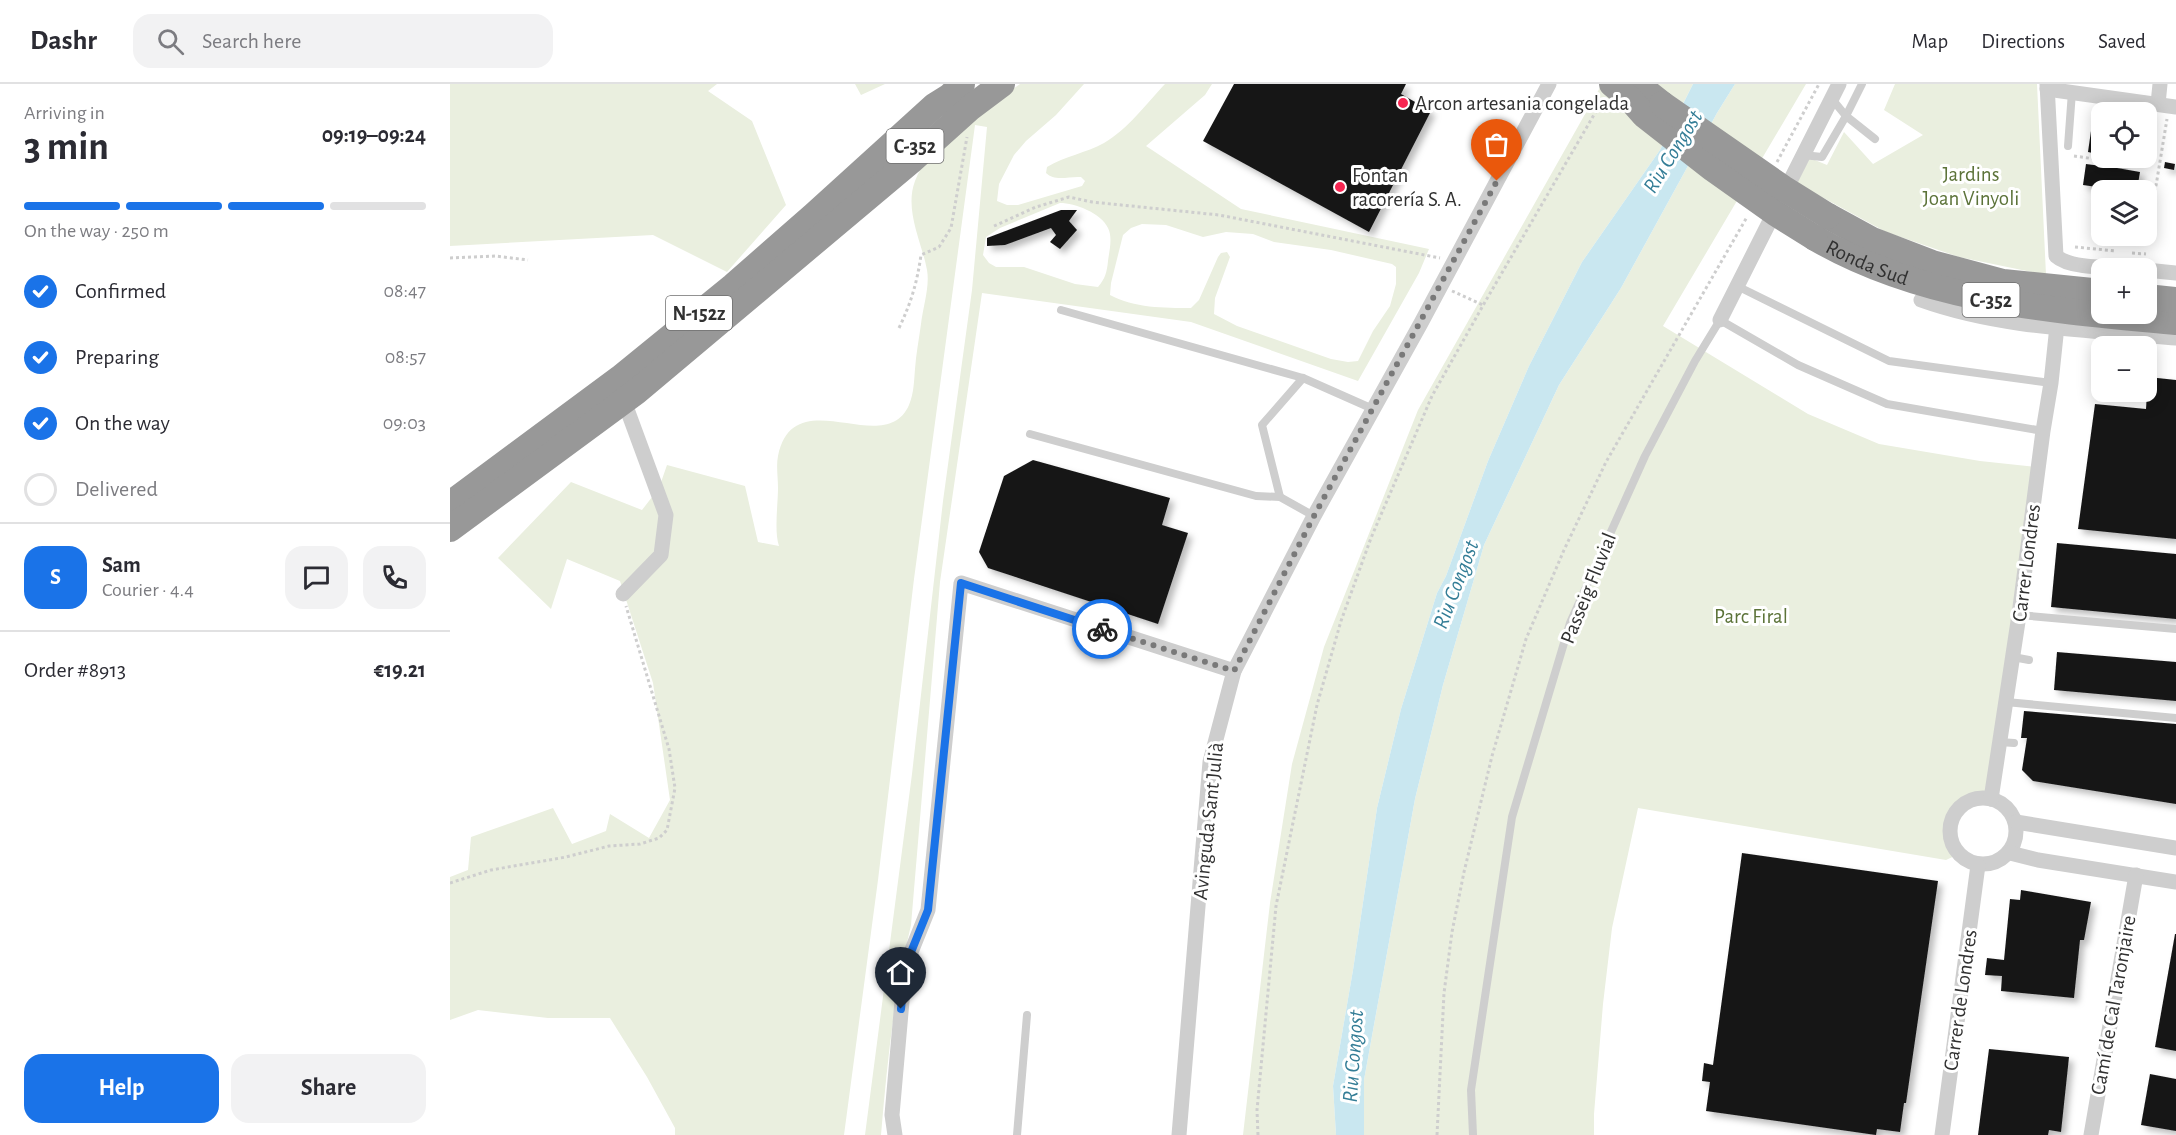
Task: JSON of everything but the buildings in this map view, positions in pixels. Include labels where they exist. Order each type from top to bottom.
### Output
[{"type":"highway","name":"N-152z","points":[[450,504],[646,357],[814,215],[934,106],[948,84]]},
{"type":"highway","name":"C-352","points":[[934,106],[950,96],[962,84]]},
{"type":"highway","name":"C-352","points":[[850,211],[903,157],[982,84]]},
{"type":"highway","name":"N-152z","points":[[450,530],[624,401],[911,161],[970,108],[1002,84]]},
{"type":"highway","points":[[1639,84],[1653,110]]},
{"type":"highway","points":[[1603,89],[1623,105],[1653,110]]},
{"type":"highway","name":"Ronda Sud","points":[[1653,110],[1828,216],[1872,240],[1942,266],[2003,282],[2091,291]]},
{"type":"highway","name":"Ronda Sud","points":[[1653,110],[1740,188],[1840,253],[1917,283],[1962,294],[2020,305],[2176,322]]},
{"type":"highway","points":[[1840,253],[1870,277],[1921,300]]},
{"type":"highway","points":[[2157,298],[2176,300]]},
{"type":"street","name":"Avinguda Sant Julià","points":[[1179,1135],[1210,762],[1234,671],[1314,516],[1549,84]]},
{"type":"street","name":"Passeig Fluvial","points":[[1719,320],[1839,84]]},
{"type":"street","points":[[2158,104],[2160,84]]},
{"type":"street","points":[[2091,265],[2072,264],[2056,256],[2047,86],[2072,92],[2176,107]]},
{"type":"street","points":[[2157,271],[2176,273]]},
{"type":"street","points":[[1921,300],[1994,320],[2176,338]]},
{"type":"street","name":"Carrer Londres","points":[[1991,799],[2007,742],[2006,702],[2057,327]]},
{"type":"street","points":[[623,594],[661,555],[666,515],[624,401]]},
{"type":"street","points":[[895,1135],[892,1115],[905,967],[928,910],[961,583],[1234,671]]},
{"type":"street","points":[[1978,799],[1991,799],[2002,803],[2016,822],[2017,833],[2010,853],[1990,864],[1978,865],[1968,861],[1959,854],[1950,833],[1958,810],[1978,799]]},
{"type":"street","points":[[2016,822],[2176,848]]},
{"type":"street","points":[[2010,853],[2038,860],[2176,882]]},
{"type":"street","name":"Carrer de Londres","points":[[1941,1135],[1978,865]]},
{"type":"street","name":"Camí de Cal Taronjaire","points":[[2091,1135],[2136,875]]},
{"type":"lane","points":[[1803,155],[1822,157],[1862,84]]},
{"type":"lane","points":[[2068,146],[2072,92]]},
{"type":"lane","points":[[1832,99],[1846,116],[1875,139]]},
{"type":"lane","points":[[1737,286],[1889,361],[2051,383]]},
{"type":"lane","points":[[1061,310],[1303,378],[1373,409]]},
{"type":"lane","points":[[1719,320],[1798,365],[1887,404],[2043,432]]},
{"type":"lane","name":"Passeig Fluvial","points":[[1473,1135],[1471,1090],[1512,817],[1567,634],[1645,456],[1719,320]]},
{"type":"lane","points":[[1280,497],[1262,425],[1303,378]]},
{"type":"lane","points":[[1030,434],[1256,496],[1280,497],[1314,516]]},
{"type":"lane","points":[[2019,615],[2176,629]]},
{"type":"lane","points":[[2013,657],[2029,660]]},
{"type":"lane","points":[[2006,702],[2176,717]]},
{"type":"lane","points":[[1017,1135],[1027,1015]]},
{"type":"path","points":[[1776,163],[1819,84]]},
{"type":"path","points":[[1258,1135],[1257,1110],[1276,906],[1317,705],[1341,621],[1371,538],[1432,396],[1603,89]]},
{"type":"path","points":[[2157,180],[2165,130]]},
{"type":"path","points":[[899,328],[911,303],[921,255],[939,247],[951,228],[969,131]]},
{"type":"path","points":[[2065,154],[2091,158]]},
{"type":"path","points":[[994,226],[1036,207],[1069,197],[1092,202],[1219,215],[1454,261]]},
{"type":"path","points":[[450,258],[495,256],[528,260]]},
{"type":"path","points":[[1440,286],[1483,305]]},
{"type":"path","points":[[450,883],[491,870],[566,857],[609,846],[640,844],[659,838],[666,830],[675,788],[669,749],[623,594]]},
{"type":"green space","points":[[450,84],[717,84],[708,91],[752,121],[786,205],[727,272],[653,235],[450,246]]},
{"type":"green space","points":[[855,84],[885,84],[861,95]]},
{"type":"green space","points":[[1020,84],[1084,84],[1056,115],[1026,141],[1014,155],[999,184],[997,201],[1007,205],[1018,205],[1082,186],[1085,181],[1081,177],[1050,176],[1046,173],[1047,167],[1113,137],[1165,84],[1212,84],[1205,95],[1146,146],[1241,209],[1429,249],[1419,273],[1358,381],[1191,322],[982,293],[940,582],[911,925],[892,1029],[881,1135],[865,1135],[912,774],[943,501],[972,290],[987,127],[975,125],[914,579],[878,880],[844,1135],[675,1135],[675,1128],[647,1077],[610,1018],[548,1018],[478,1010],[450,1020],[450,877],[468,870],[471,837],[553,808],[572,844],[606,831],[610,814],[649,838],[670,800],[653,683],[620,581],[567,559],[551,609],[498,558],[571,482],[642,510],[659,488],[667,465],[745,486],[758,542],[779,546],[776,526],[777,460],[787,434],[802,423],[820,421],[881,425],[897,420],[909,405],[913,392],[928,283],[925,259],[913,215],[912,192],[915,181],[922,166],[933,152],[960,126]],"holes":[[[1060,203],[1094,213],[1108,228],[1110,240],[1107,269],[1098,287],[1075,284],[1024,267],[996,267],[989,263],[983,255],[986,237],[1000,228]],[[1142,224],[1166,225],[1203,237],[1226,232],[1253,234],[1274,242],[1331,250],[1392,264],[1396,267],[1396,284],[1390,306],[1373,331],[1358,361],[1348,362],[1331,359],[1237,326],[1214,314],[1215,298],[1230,257],[1227,252],[1221,253],[1218,257],[1199,300],[1191,308],[1129,303],[1110,295],[1111,283],[1123,235],[1131,228]]]},
{"type":"green space","points":[[1602,84],[1693,84],[1660,150],[1582,262],[1529,366],[1488,461],[1446,576],[1437,593],[1401,709],[1377,808],[1333,1086],[1336,1135],[1243,1135],[1270,903],[1292,764],[1324,647],[1418,410]]},
{"type":"green space","name":"Parc Firal","points":[[1735,84],[1806,84],[1663,326],[1808,414],[1879,444],[1980,461],[2045,468],[1991,799],[1969,803],[1955,815],[1951,823],[1951,833],[1959,854],[1946,860],[1638,808],[1612,928],[1603,1004],[1594,1135],[1364,1135],[1364,1080],[1415,799],[1443,685],[1484,545],[1559,385],[1621,288]]},
{"type":"green space","name":"Jardins Joan Vinyoli","points":[[1895,84],[2037,84],[2046,275],[1959,257],[1886,232],[1796,183],[1810,158],[1827,165],[1844,132],[1873,164],[1923,135],[1884,110]]},
{"type":"water","name":"Riu Congost","points":[[1693,84],[1735,84],[1621,288],[1559,385],[1484,545],[1443,685],[1415,799],[1364,1080],[1364,1135],[1336,1135],[1333,1086],[1377,808],[1401,709],[1437,593],[1446,576],[1488,461],[1529,366],[1582,262],[1660,150]]},
{"type":"way so far","points":[[1102,629],[1234,671],[1314,516],[1497,181]]},
{"type":"place","name":"Arcon artesania congelada","points":[[1403,103]]},
{"type":"place","name":"Fontan racorería S. A.","points":[[1340,187]]},
{"type":"route","points":[[901,1009],[905,967],[928,910],[961,583],[1102,629]]}]
